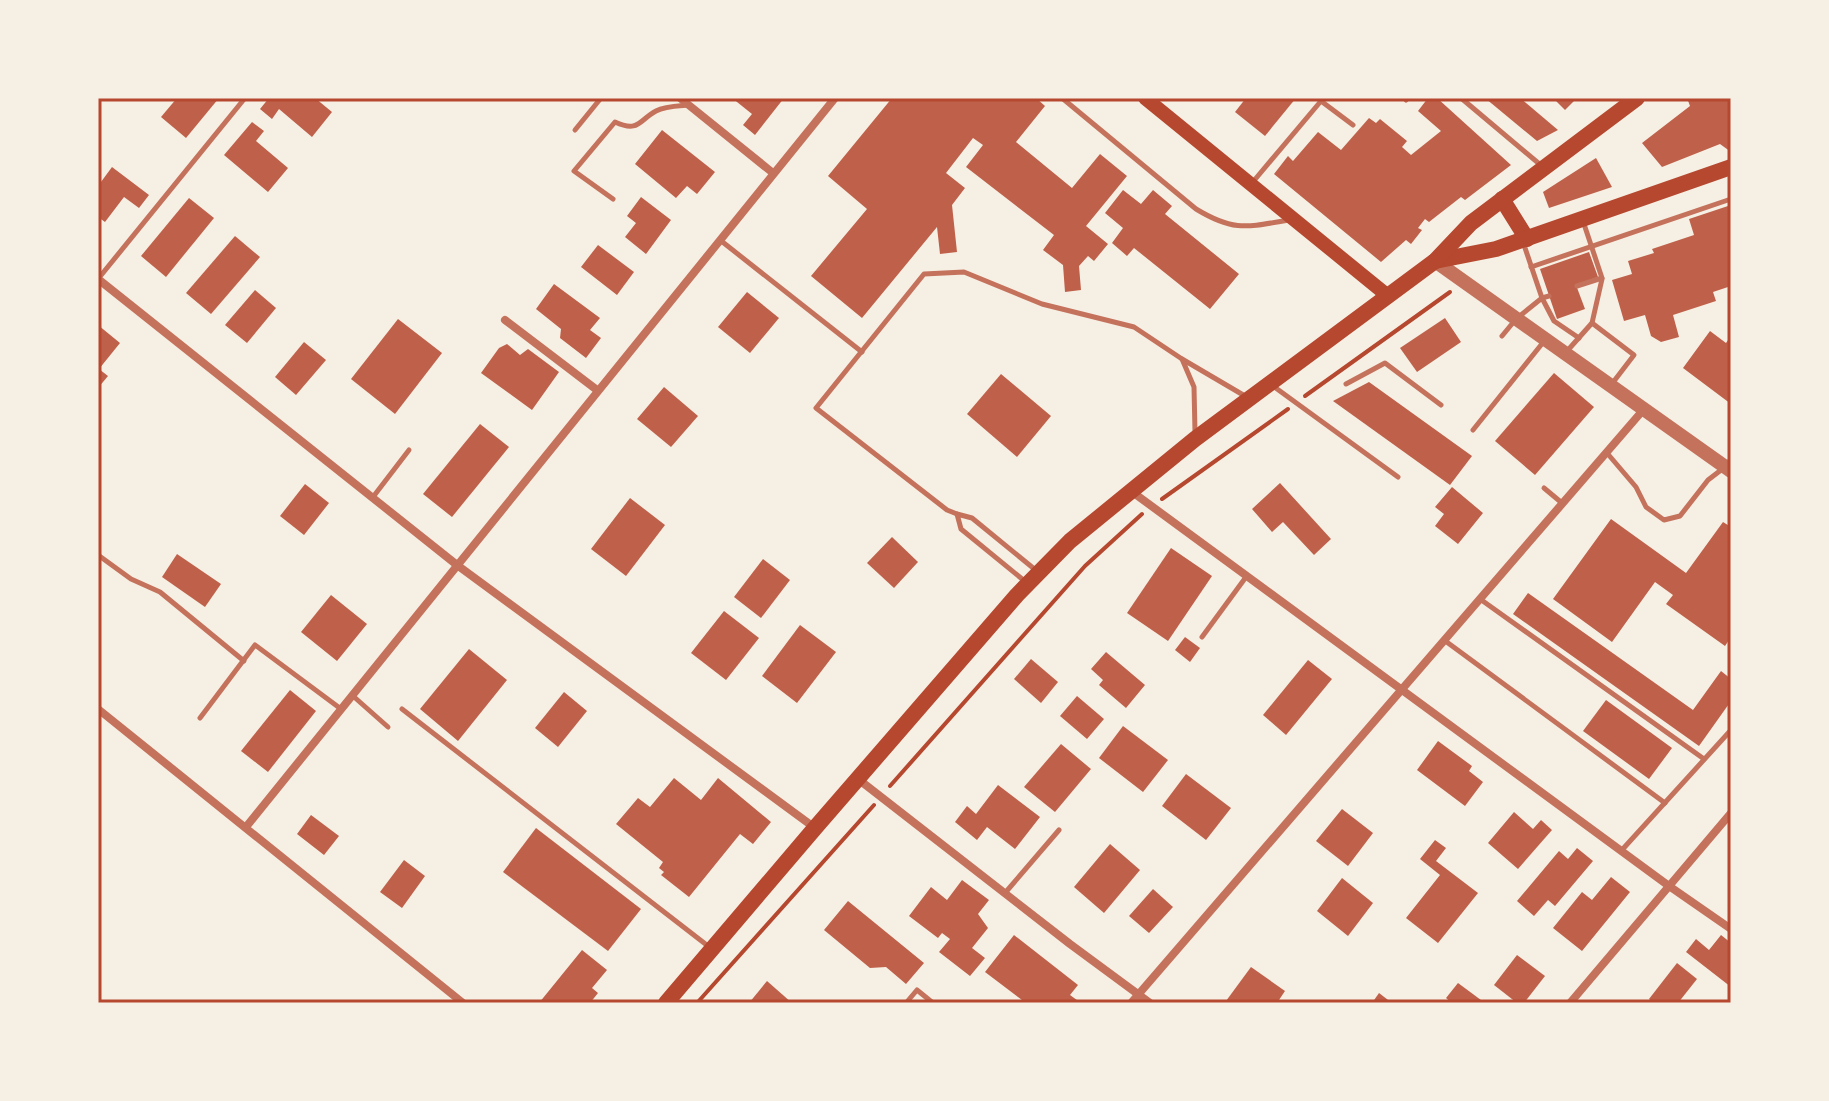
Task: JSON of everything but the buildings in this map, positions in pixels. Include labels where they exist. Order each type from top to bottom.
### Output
[{"type":"main road","points":[[1145,98],[1388,296]]},
{"type":"main road","points":[[666,1003],[1033,578],[1070,541],[1195,439],[1435,261],[1471,223],[1637,98]]},
{"type":"main road","points":[[1435,261],[1496,249],[1731,167]]},
{"type":"main road","points":[[1502,199],[1524,239]]},
{"type":"street","points":[[680,98],[773,173]]},
{"type":"street","points":[[246,827],[835,98]]},
{"type":"street","points":[[1435,261],[1729,466]]},
{"type":"street","points":[[98,279],[457,565],[815,828]]},
{"type":"street","points":[[505,320],[597,390]]},
{"type":"street","points":[[1131,1003],[1644,409]]},
{"type":"street","points":[[1130,490],[1731,929]]},
{"type":"street","points":[[98,709],[463,1003]]},
{"type":"street","points":[[858,779],[1150,1003]]},
{"type":"street","points":[[1570,1003],[1731,813]]},
{"type":"lane","points":[[98,279],[245,98]]},
{"type":"lane","points":[[575,130],[601,98]]},
{"type":"lane","points":[[1062,98],[1196,209],[1218,222],[1243,227],[1294,219]]},
{"type":"lane","points":[[1461,98],[1544,168]]},
{"type":"lane","points":[[1251,184],[1321,101],[1353,125]]},
{"type":"lane","points":[[613,199],[574,171],[615,122],[634,126],[655,111],[689,105]]},
{"type":"lane","points":[[1531,267],[1731,199]]},
{"type":"lane","points":[[1565,353],[1592,323],[1602,278],[1583,219]]},
{"type":"lane","points":[[719,239],[862,352]]},
{"type":"lane","points":[[1524,239],[1531,267],[1554,321],[1579,338]]},
{"type":"lane","points":[[1033,578],[972,518],[947,510],[816,408],[924,274],[964,272],[1042,304],[1134,327],[1250,399]]},
{"type":"lane","points":[[1577,286],[1602,278]]},
{"type":"lane","points":[[1502,336],[1516,319],[1545,297]]},
{"type":"lane","points":[[1592,323],[1634,355],[1611,386]]},
{"type":"lane","points":[[1473,430],[1546,340]]},
{"type":"lane","points":[[1182,359],[1194,387],[1195,439]]},
{"type":"lane","points":[[1346,384],[1385,363],[1441,405]]},
{"type":"lane","points":[[1270,384],[1398,477]]},
{"type":"lane","points":[[373,498],[409,450]]},
{"type":"lane","points":[[1607,452],[1636,487],[1646,507],[1664,520],[1680,516],[1708,480],[1729,466]]},
{"type":"lane","points":[[1544,488],[1562,504]]},
{"type":"lane","points":[[957,514],[961,529],[1033,578]]},
{"type":"lane","points":[[98,555],[131,579],[160,592],[244,661]]},
{"type":"lane","points":[[1202,637],[1247,576]]},
{"type":"lane","points":[[1480,599],[1704,759]]},
{"type":"lane","points":[[1444,640],[1665,803]]},
{"type":"lane","points":[[200,718],[255,645],[341,709]]},
{"type":"lane","points":[[352,696],[388,727]]},
{"type":"lane","points":[[402,709],[712,949]]},
{"type":"lane","points":[[1621,851],[1731,730]]},
{"type":"lane","points":[[1005,893],[1059,830]]},
{"type":"lane","points":[[906,1003],[917,990],[933,1003]]},
{"type":"path","points":[[697,1003],[1085,566],[1151,506],[1464,282]]}]
